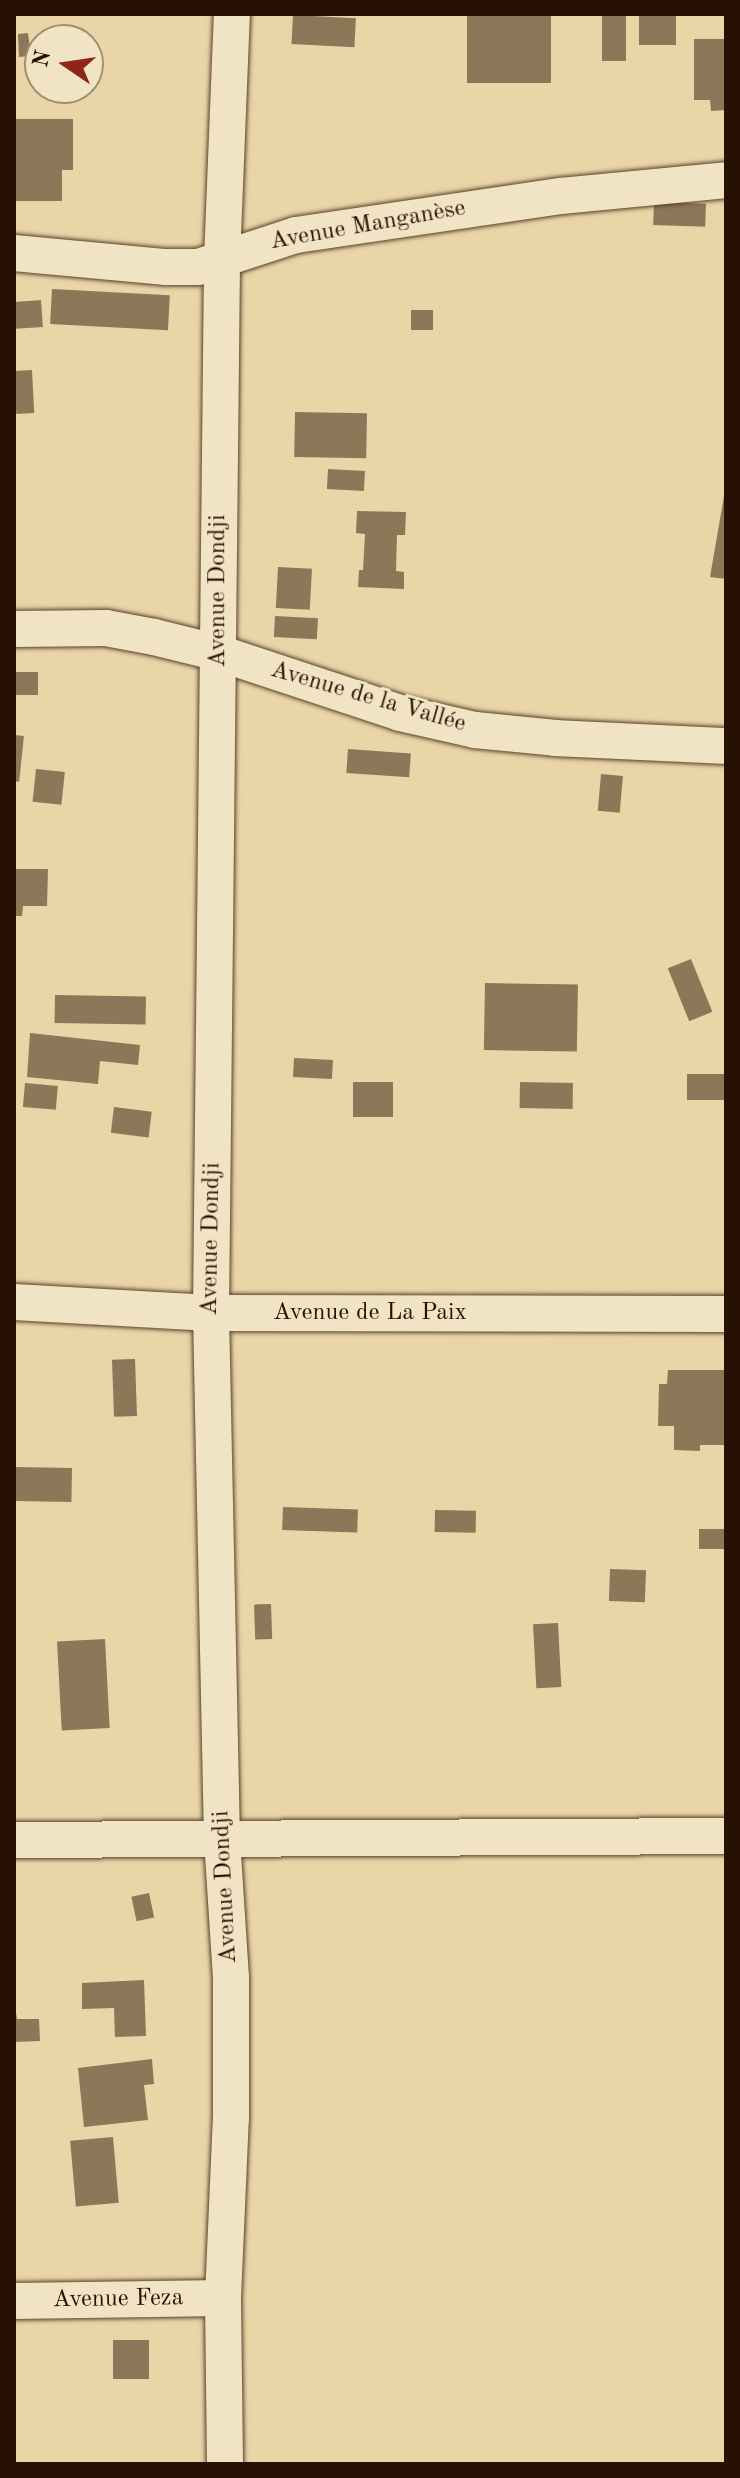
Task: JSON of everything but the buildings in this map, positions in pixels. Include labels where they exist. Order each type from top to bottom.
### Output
[{"type":"street","name":"Avenue Dondji","points":[[225,2464],[223,2298],[231,2118],[231,1978],[222,1839],[211,1313],[222,260],[232,14]]},
{"type":"street","name":"Avenue Manganèse","points":[[14,253],[179,268],[222,260],[264,242],[367,223],[561,196],[726,180]]},
{"type":"street","name":"Avenue de la Vallée","points":[[14,629],[106,628],[219,653],[400,713],[475,730],[556,738],[726,746]]},
{"type":"street","name":"Avenue de La Paix","points":[[14,1302],[211,1313],[726,1314]]},
{"type":"street","points":[[14,1840],[726,1836]]},
{"type":"street","name":"Avenue Feza","points":[[14,2301],[223,2298]]}]
